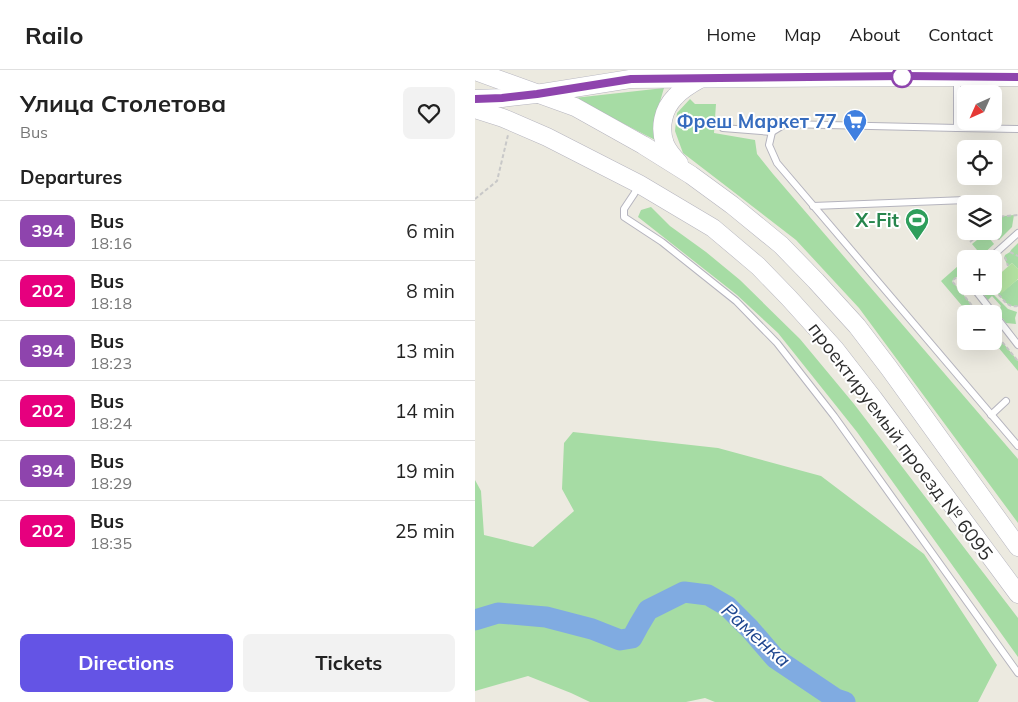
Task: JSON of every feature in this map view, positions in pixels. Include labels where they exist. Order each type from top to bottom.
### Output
[{"type":"main road","name":"проектируемый проезд № 6095","points":[[475,71],[575,107],[691,175],[781,245],[851,320],[889,368],[1018,547]]},
{"type":"main road","points":[[475,99],[537,94],[631,79],[1018,78]]},
{"type":"main road","points":[[691,175],[665,144],[663,120],[664,111],[675,96],[689,85],[701,79]]},
{"type":"main road","name":"проектируемый проезд № 6095","points":[[475,109],[503,118],[547,137],[639,184],[713,228],[758,266],[835,349],[1018,594]]},
{"type":"lane","points":[[957,77],[957,85]]},
{"type":"lane","points":[[723,128],[772,132],[785,124],[957,128]]},
{"type":"lane","points":[[1003,129],[1018,129]]},
{"type":"lane","points":[[772,132],[769,146],[777,163],[1018,446]]},
{"type":"lane","points":[[639,184],[624,208],[623,217],[662,242],[729,295],[777,343],[834,416],[1018,673]]},
{"type":"lane","points":[[813,206],[957,200]]},
{"type":"lane","points":[[999,250],[1018,233]]},
{"type":"lane","points":[[979,295],[987,305]]},
{"type":"lane","points":[[1002,324],[1018,344]]},
{"type":"lane","points":[[991,415],[1006,401]]},
{"type":"path","points":[[475,199],[497,181],[509,131]]},
{"type":"path","points":[[1002,216],[1018,215]]},
{"type":"path","points":[[1008,266],[1004,258],[1005,255],[1010,252],[1018,256]]},
{"type":"path","points":[[1000,295],[1008,306],[1018,306]]},
{"type":"path","points":[[1002,342],[1018,361]]},
{"type":"green space","points":[[664,88],[656,115],[657,141],[574,98]]},
{"type":"green space","points":[[690,99],[695,104],[716,104],[714,133],[755,140],[757,154],[773,174],[1018,459],[1018,523],[859,308],[796,240],[683,153],[675,131],[677,113]]},
{"type":"green space","points":[[651,207],[670,226],[740,280],[800,339],[854,404],[1018,618],[1018,657],[857,432],[778,333],[737,295],[638,217],[641,210]]},
{"type":"green space","points":[[1014,215],[1012,227],[1002,237],[1002,216]]},
{"type":"green space","points":[[977,240],[991,240],[994,244],[988,250],[977,250],[972,244]]},
{"type":"green space","points":[[1018,243],[1018,269],[1012,263],[1008,266],[1004,258]]},
{"type":"green space","points":[[1012,263],[1018,269],[1018,279],[1002,293],[1002,272]]},
{"type":"green space","points":[[957,267],[957,277],[952,281],[957,287],[957,295],[963,295],[972,305],[961,305],[941,281]]},
{"type":"green space","points":[[1018,280],[1018,306],[1009,305],[999,295],[1002,295],[1002,292]]},
{"type":"green space","points":[[984,295],[994,295],[1008,309],[1017,312],[1016,324],[1006,323],[1002,318],[1002,305],[992,296],[988,300]]},
{"type":"green space","points":[[1002,342],[1018,361],[1018,371],[1000,350]]},
{"type":"green space","points":[[573,432],[718,448],[821,476],[924,554],[997,665],[978,702],[715,702],[705,698],[686,702],[590,702],[528,676],[475,691],[475,480],[481,491],[484,535],[533,547],[574,511],[562,489],[564,443]]},
{"type":"waterway","name":"Раменка","points":[[475,620],[498,613],[546,617],[592,629],[620,640],[632,638],[648,610],[684,592],[708,595],[727,606],[775,658],[836,699],[845,702]]},
{"type":"bus line","name":"394","points":[[475,99],[537,94],[631,79],[903,76],[1018,77]]},
{"type":"place","name":"Фреш Маркет 77","points":[[855,142]]},
{"type":"place","name":"X-Fit","points":[[917,241]]}]
